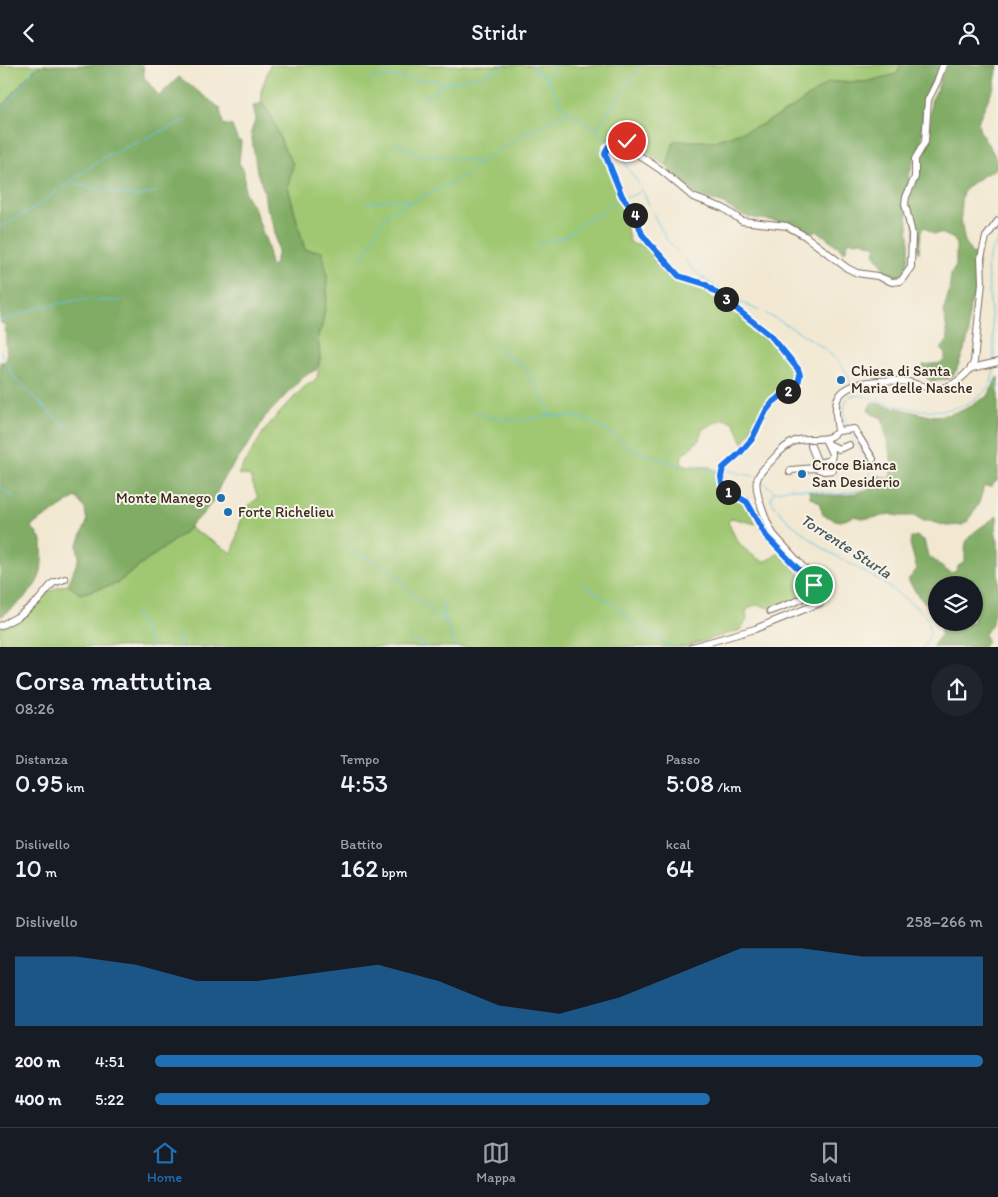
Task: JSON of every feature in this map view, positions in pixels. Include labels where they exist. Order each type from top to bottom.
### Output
[{"type":"street","points":[[822,594],[766,536],[747,502],[725,490],[722,482],[722,471],[725,466],[752,439],[766,411],[773,402],[798,383],[800,375],[798,369],[771,336],[716,291],[705,284],[679,276],[642,234],[634,212],[624,198],[606,157],[606,150],[613,143],[620,140],[630,143],[640,156],[661,170],[693,197],[723,208],[742,221],[787,226],[805,236],[847,268],[857,273],[877,276],[892,282],[901,281],[911,267],[912,234],[905,204],[906,197],[915,177],[916,159],[925,142],[928,100],[943,65]]},
{"type":"street","points":[[972,369],[982,283],[982,251],[986,237],[998,221]]},
{"type":"street","points":[[840,431],[836,415],[837,399],[852,386],[862,383],[901,382],[927,388],[947,387],[972,369],[995,363]]},
{"type":"street","points":[[692,647],[755,629],[820,603],[822,594],[820,586],[771,530],[764,516],[756,482],[759,475],[785,446],[795,441],[826,441],[840,431],[852,428],[856,431],[873,459]]},
{"type":"street","points":[[826,441],[838,449],[849,445]]},
{"type":"street","points":[[790,472],[791,470],[815,468],[824,471],[833,470],[832,454],[826,441]]},
{"type":"street","points":[[811,446],[818,463],[831,461]]},
{"type":"street","points":[[0,626],[19,616],[38,601],[53,583],[65,579]]},
{"type":"street","points":[[770,611],[800,600],[814,585]]},
{"type":"street","points":[[704,647],[712,644],[713,640]]},
{"type":"green space","points":[[0,65],[40,65],[25,79],[0,110]]},
{"type":"green space","points":[[40,65],[143,65],[144,77],[159,96],[179,77],[220,108],[223,124],[232,126],[238,141],[241,141],[239,163],[244,171],[245,193],[254,208],[268,247],[270,266],[275,264],[278,250],[273,222],[266,206],[264,191],[257,172],[251,132],[256,118],[253,106],[262,103],[272,117],[283,146],[293,164],[288,187],[305,250],[322,251],[327,272],[327,296],[322,326],[318,335],[320,359],[316,370],[305,375],[265,417],[247,447],[223,479],[214,499],[202,515],[190,525],[190,528],[116,584],[80,594],[68,585],[79,557],[77,546],[87,522],[85,509],[76,497],[31,526],[42,540],[40,575],[29,593],[0,617],[0,362],[5,362],[7,359],[5,325],[0,322],[0,110],[25,79]]},
{"type":"green space","points":[[270,65],[901,65],[897,74],[865,82],[829,82],[794,107],[759,126],[714,141],[674,141],[667,166],[650,155],[630,135],[613,139],[604,144],[603,153],[621,201],[630,209],[626,226],[630,242],[635,245],[646,243],[676,276],[684,281],[697,283],[709,290],[764,334],[795,368],[797,376],[794,381],[769,401],[743,443],[734,422],[723,419],[702,429],[699,440],[682,455],[681,461],[685,465],[705,466],[714,469],[722,489],[738,500],[749,511],[756,524],[732,518],[728,522],[740,544],[747,551],[765,561],[771,559],[778,552],[811,587],[800,598],[771,609],[760,606],[751,607],[746,612],[747,620],[740,630],[684,647],[0,647],[0,628],[18,618],[49,592],[58,587],[68,585],[80,594],[116,584],[190,528],[232,553],[243,514],[258,498],[250,476],[238,474],[272,421],[303,388],[317,378],[320,359],[318,335],[322,326],[327,284],[305,250],[288,187],[293,164],[283,146],[272,117],[262,103],[261,91]]},
{"type":"green space","points":[[901,65],[939,65],[925,99],[920,147],[914,159],[905,193],[909,252],[908,262],[899,277],[887,275],[874,254],[876,246],[862,241],[849,241],[845,252],[818,231],[807,232],[787,223],[748,217],[724,204],[696,194],[671,173],[667,166],[674,141],[714,141],[759,126],[794,107],[829,82],[865,82],[897,74]]},
{"type":"green space","points":[[945,65],[998,65],[994,87],[978,121],[981,134],[994,155],[997,168],[971,184],[962,195],[961,214],[964,238],[971,253],[977,254],[978,265],[976,290],[970,306],[969,334],[956,371],[948,379],[931,382],[923,375],[921,370],[923,365],[941,363],[945,359],[945,353],[941,349],[948,340],[944,310],[951,274],[956,266],[956,243],[954,239],[941,233],[933,234],[925,227],[921,231],[919,253],[914,242],[915,231],[909,202],[919,175],[918,162],[926,152],[929,141],[931,101],[937,90]]},
{"type":"green space","points":[[998,376],[998,480],[990,487],[984,486],[979,503],[967,522],[962,525],[946,526],[924,521],[915,516],[888,514],[871,518],[854,516],[838,521],[823,515],[819,502],[810,497],[809,491],[827,495],[861,492],[878,483],[878,475],[890,479],[892,463],[882,418],[868,410],[872,402],[930,416],[946,415],[963,410],[988,396]]},
{"type":"green space","points":[[997,516],[998,612],[993,616],[992,624],[985,634],[987,641],[983,647],[932,647],[941,635],[941,631],[983,631],[983,576],[928,576],[928,605],[919,597],[908,580],[917,569],[910,544],[911,538],[916,536],[924,540],[928,556],[951,573],[956,571],[958,566],[965,560],[968,539]]},
{"type":"waterway","points":[[0,112],[26,80],[35,67],[33,65]]},
{"type":"waterway","points":[[369,79],[391,76],[445,83],[481,76],[506,65]]},
{"type":"waterway","points":[[533,65],[535,70],[545,77],[562,105],[599,131],[610,143]]},
{"type":"waterway","points":[[545,78],[558,65]]},
{"type":"waterway","points":[[597,128],[641,65]]},
{"type":"waterway","points":[[423,99],[443,84]]},
{"type":"waterway","points":[[361,261],[383,219],[389,212],[452,183],[489,156],[520,137],[554,118],[570,112]]},
{"type":"waterway","points":[[0,227],[31,210],[104,157],[187,120]]},
{"type":"waterway","points":[[396,144],[416,153],[479,162]]},
{"type":"waterway","points":[[613,146],[642,189],[667,240],[678,253]]},
{"type":"waterway","points":[[71,183],[138,197],[155,192]]},
{"type":"waterway","points":[[625,198],[642,190]]},
{"type":"waterway","points":[[366,203],[395,199],[410,201]]},
{"type":"waterway","points":[[538,244],[565,237],[584,221],[601,214],[608,205],[622,199]]},
{"type":"waterway","name":"Torrente Sturla","points":[[994,359],[987,267],[990,254],[998,240]]},
{"type":"waterway","points":[[684,259],[709,283],[759,311]]},
{"type":"waterway","points":[[0,321],[40,307],[79,300],[121,301]]},
{"type":"waterway","points":[[766,314],[802,334],[829,353],[847,374],[851,385]]},
{"type":"waterway","points":[[496,349],[525,367],[552,415]]},
{"type":"waterway","points":[[0,351],[15,379],[50,413],[74,432]]},
{"type":"waterway","name":"Torrente Sturla","points":[[847,427],[844,407],[850,396],[865,397],[916,409],[951,409],[974,400],[983,393],[991,382],[994,366]]},
{"type":"waterway","points":[[992,381],[998,385]]},
{"type":"waterway","points":[[474,412],[493,418],[524,420],[546,416],[574,416],[589,421],[616,436],[624,444],[640,453],[682,466],[720,470]]},
{"type":"waterway","name":"Torrente Sturla","points":[[849,433],[871,466],[870,481],[860,490],[839,494],[790,488],[774,492],[771,498],[775,507],[788,521],[824,549],[879,580],[919,609],[928,620],[930,634],[925,645],[922,647]]},
{"type":"waterway","points":[[724,470],[754,476]]},
{"type":"waterway","points":[[760,479],[774,491]]},
{"type":"waterway","points":[[0,488],[16,498]]},
{"type":"waterway","points":[[341,542],[398,577],[410,593],[446,623]]},
{"type":"waterway","points":[[583,583],[670,647]]},
{"type":"waterway","points":[[441,600],[444,616],[455,647]]},
{"type":"waterway","points":[[135,610],[152,647]]},
{"type":"waterway","points":[[179,634],[181,647]]},
{"type":"waterway","points":[[409,638],[427,647]]},
{"type":"place","name":"Chiesa di Santa Maria delle Nasche","points":[[841,380]]},
{"type":"place","name":"Croce Bianca San Desiderio","points":[[802,474]]},
{"type":"place","name":"Monte Manego","points":[[221,498]]},
{"type":"place","name":"Forte Richelieu","points":[[228,512]]},
{"type":"route","points":[[627,141],[620,140],[615,142],[606,150],[605,154],[622,196],[634,212],[637,225],[642,234],[679,276],[705,284],[716,291],[771,336],[789,355],[798,369],[800,375],[798,383],[773,402],[766,411],[752,439],[725,466],[721,477],[723,488],[747,502],[761,530],[814,585]]}]
